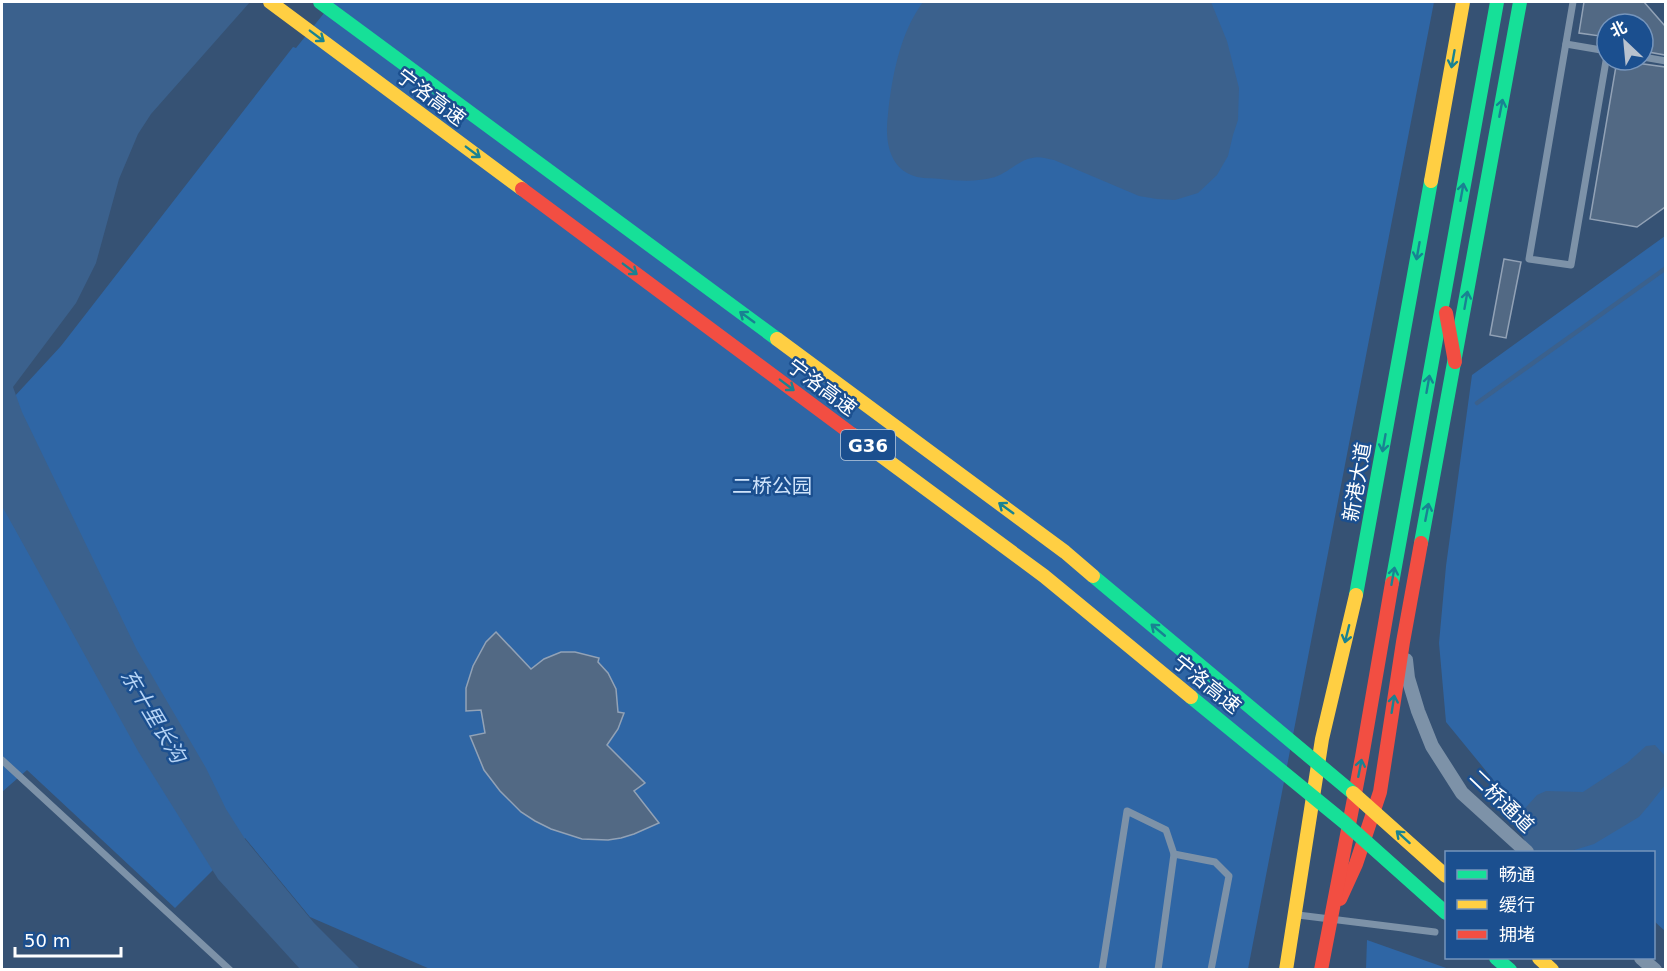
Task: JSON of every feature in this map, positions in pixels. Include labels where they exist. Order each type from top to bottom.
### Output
[{"type":"main road","name":"宁洛高速","points":[[270,2],[1044,576],[1344,822],[1445,912]]},
{"type":"main road","name":"宁洛高速","points":[[320,2],[1065,552],[1353,793],[1445,875]]},
{"type":"main road","name":"新港大道","points":[[1286,969],[1322,739],[1354,606],[1463,2]]},
{"type":"main road","points":[[1321,969],[1362,757],[1497,2]]},
{"type":"main road","points":[[1330,920],[1356,864],[1380,792],[1403,642],[1520,2]]},
{"type":"main road","points":[[1437,149],[1448,139],[1456,136],[1462,141],[1468,159]]},
{"type":"main road","points":[[1443,298],[1455,362]]},
{"type":"main road","points":[[1498,959],[1510,969]]},
{"type":"street","name":"二桥通道","points":[[1403,642],[1408,678],[1432,746],[1462,794],[1526,851]]},
{"type":"street","points":[[1643,959],[1655,969]]},
{"type":"lane","points":[[1573,2],[1529,259],[1571,266],[1604,72]]},
{"type":"lane","points":[[1566,44],[1595,50]]},
{"type":"lane","points":[[2,760],[230,969]]},
{"type":"lane","points":[[1102,969],[1127,811],[1166,830],[1174,854],[1158,969]]},
{"type":"lane","points":[[1174,854],[1215,861],[1229,876],[1211,969]]},
{"type":"lane","points":[[1295,915],[1435,933]]},
{"type":"green space","name":"二桥公园","points":[[333,2],[1434,2],[1248,969],[430,969],[310,917],[245,838],[175,908],[27,770],[2,792],[2,410],[61,346],[293,47],[296,48]]},
{"type":"green space","points":[[1665,236],[1665,931],[1655,922],[1655,851],[1569,851],[1518,810],[1446,722],[1439,643],[1446,566],[1472,375]]},
{"type":"green space","points":[[1367,940],[1449,969],[1366,969]]},
{"type":"water","name":"东十里长沟","points":[[2,2],[250,2],[151,114],[138,134],[119,179],[96,263],[76,303],[13,387],[22,412],[137,650],[206,768],[226,809],[245,839],[314,923],[360,969],[300,969],[218,879],[138,751],[2,506]]},
{"type":"water","points":[[923,2],[1211,2],[1227,41],[1239,88],[1238,120],[1228,156],[1217,175],[1198,193],[1175,200],[1139,196],[1054,160],[1040,157],[1027,159],[1000,175],[982,180],[924,178],[905,172],[898,166],[890,150],[887,132],[888,114],[898,55],[908,27]]},
{"type":"water","points":[[1655,745],[1665,756],[1665,785],[1639,817],[1594,844],[1571,851],[1534,851],[1527,846],[1520,831],[1519,815],[1537,795],[1546,791],[1583,792],[1627,763],[1646,746]]},
{"type":"building","points":[[1584,2],[1644,2],[1653,12],[1595,12],[1595,35],[1579,33]]},
{"type":"building","points":[[1655,15],[1665,26],[1665,55],[1655,53]]},
{"type":"building","points":[[1655,66],[1665,67],[1665,207],[1637,227],[1590,219],[1615,72],[1655,72]]},
{"type":"building","points":[[1504,259],[1521,262],[1506,338],[1490,335]]},
{"type":"building","points":[[496,632],[531,669],[544,659],[561,652],[575,652],[599,658],[598,662],[608,673],[616,689],[618,712],[624,713],[618,729],[607,745],[645,783],[634,791],[659,823],[621,838],[582,839],[535,821],[521,812],[500,791],[484,770],[470,736],[485,733],[481,710],[466,711],[466,688],[473,666],[486,642]]},
{"type":"waterway","points":[[1477,403],[1666,268]]},
{"type":"traffic: fast","points":[[320,2],[777,339]]},
{"type":"traffic: fast","points":[[1392,583],[1497,2]]},
{"type":"traffic: fast","points":[[1421,543],[1520,2]]},
{"type":"traffic: fast","points":[[1356,595],[1431,181]]},
{"type":"traffic: fast","points":[[1093,576],[1353,793]]},
{"type":"traffic: fast","points":[[1191,697],[1344,822],[1445,912]]},
{"type":"traffic: fast","points":[[1497,959],[1510,970]]},
{"type":"traffic: slow","points":[[270,2],[522,189]]},
{"type":"traffic: slow","points":[[1431,181],[1463,2]]},
{"type":"traffic: slow","points":[[777,339],[1065,552],[1093,576]]},
{"type":"traffic: slow","points":[[853,435],[1044,576],[1191,697]]},
{"type":"traffic: slow","points":[[1286,970],[1322,739],[1356,595]]},
{"type":"traffic: slow","points":[[1353,793],[1445,875]]},
{"type":"traffic: slow","points":[[1540,959],[1552,970]]},
{"type":"traffic: jam","points":[[522,189],[853,435]]},
{"type":"traffic: jam","points":[[1446,313],[1455,362]]},
{"type":"traffic: jam","points":[[1340,899],[1356,864],[1380,792],[1421,543]]},
{"type":"traffic: jam","points":[[1321,970],[1362,757],[1392,583]]}]
